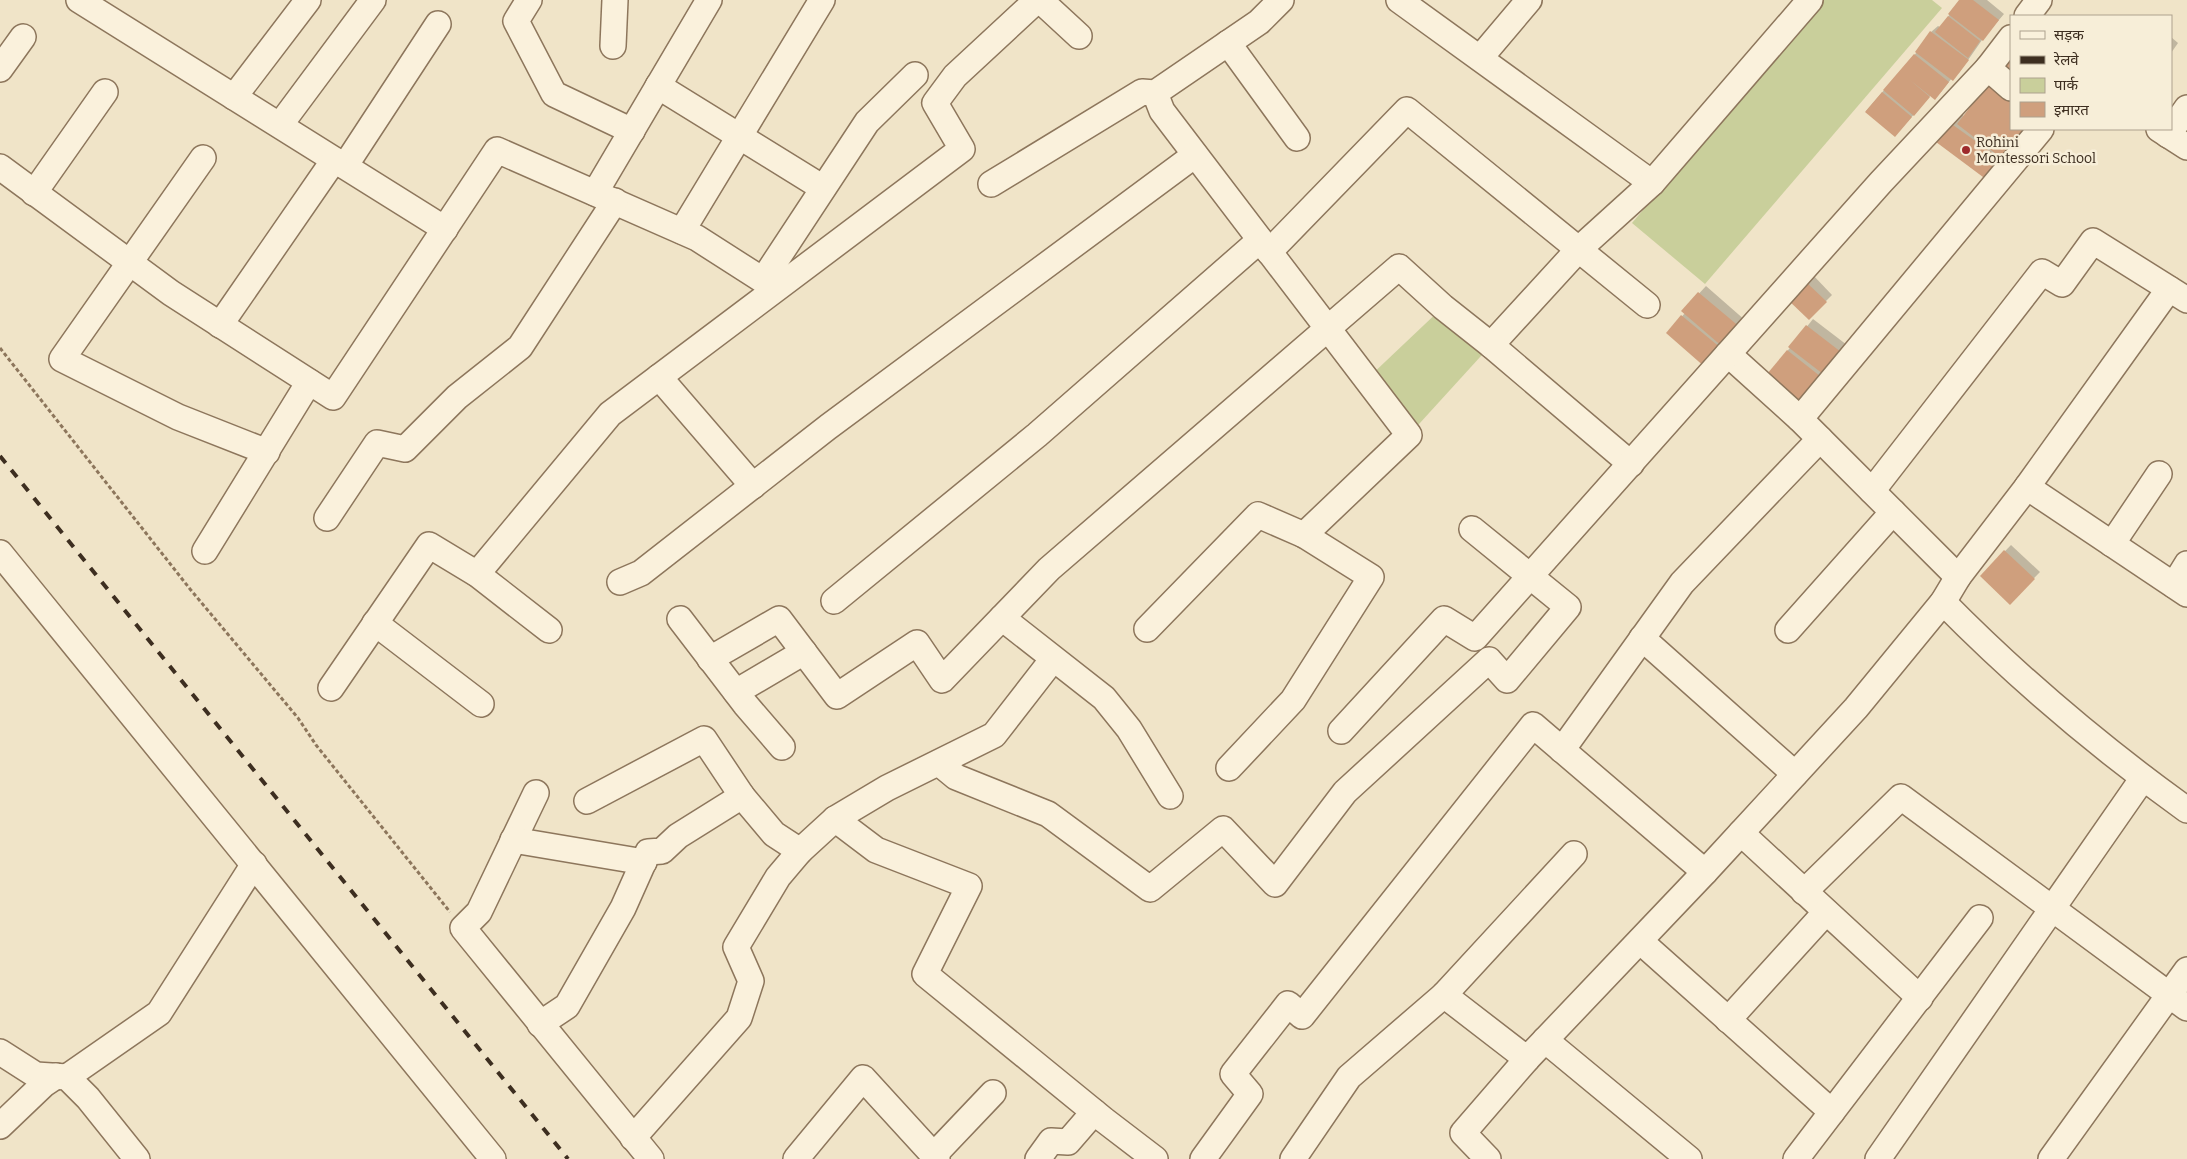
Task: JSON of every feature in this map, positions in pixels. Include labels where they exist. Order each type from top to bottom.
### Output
[{"type":"street","points":[[234,97],[308,0]]},
{"type":"street","points":[[280,126],[373,0]]},
{"type":"street","points":[[529,0],[516,21],[554,94],[632,131]]},
{"type":"street","points":[[613,46],[614,0]]},
{"type":"street","points":[[326,518],[377,443],[405,449],[457,397],[520,347],[605,197],[632,131],[709,0]]},
{"type":"street","points":[[682,231],[822,0]]},
{"type":"street","points":[[478,574],[610,414],[659,377],[769,284],[962,149],[935,103],[955,76],[1038,0],[1079,36]]},
{"type":"street","points":[[991,184],[1142,92],[1155,93],[1259,22],[1281,0]]},
{"type":"street","points":[[1399,0],[1652,183]]},
{"type":"street","points":[[1480,58],[1529,0]]},
{"type":"street","points":[[1491,345],[1578,250],[1652,183],[1810,0]]},
{"type":"street","points":[[2028,15],[2039,0]]},
{"type":"street","points":[[94,4],[234,97],[445,229]]},
{"type":"street","points":[[220,324],[340,163],[438,24]]},
{"type":"street","points":[[0,68],[24,37]]},
{"type":"street","points":[[1341,731],[1444,619],[1475,638],[1881,182],[1988,68],[2010,39]]},
{"type":"street","points":[[1228,43],[1297,138]]},
{"type":"street","points":[[1988,68],[2010,87]]},
{"type":"street","points":[[769,284],[823,188],[867,122],[915,75]]},
{"type":"street","points":[[658,86],[823,188]]},
{"type":"street","points":[[34,193],[105,92]]},
{"type":"street","points":[[1155,93],[1162,111],[1409,435],[1304,535]]},
{"type":"street","points":[[2171,137],[2187,108]]},
{"type":"street","points":[[834,600],[1265,246],[1407,110],[1647,305]]},
{"type":"street","points":[[1800,419],[2040,130]]},
{"type":"street","points":[[0,167],[171,293],[333,397],[497,150],[697,238],[769,284]]},
{"type":"street","points":[[620,582],[642,573],[828,427],[1195,155]]},
{"type":"street","points":[[204,158],[62,359],[178,417],[267,452]]},
{"type":"street","points":[[1488,1159],[1463,1133],[1527,1059],[1741,834],[1856,708],[1943,602],[1958,577],[2178,295],[2093,241],[2062,284],[2042,272],[1872,491]]},
{"type":"street","points":[[710,659],[779,619],[837,696],[917,643],[942,680],[1049,569],[1244,402],[1327,327],[1399,267],[1443,307],[1491,345],[1631,464]]},
{"type":"street","points":[[1728,354],[1800,419],[1958,577]]},
{"type":"street","points":[[659,377],[753,486]]},
{"type":"street","points":[[205,551],[309,382]]},
{"type":"street","points":[[1562,750],[1682,583],[1820,439]]},
{"type":"street","points":[[2112,544],[2158,474]]},
{"type":"street","points":[[2027,488],[2180,590],[2187,564]]},
{"type":"street","points":[[1788,630],[1893,512]]},
{"type":"street","points":[[1147,629],[1258,515],[1304,535],[1371,577],[1293,700],[1229,768]]},
{"type":"street","points":[[939,763],[956,777],[1048,814],[1150,889],[1223,830],[1276,884],[1344,792],[1489,660],[1507,680],[1568,607],[1472,529]]},
{"type":"street","points":[[331,688],[428,545],[478,574],[549,630]]},
{"type":"street","points":[[0,553],[493,1159]]},
{"type":"street","points":[[1943,602],[1990,650],[2143,778],[2187,810]]},
{"type":"street","points":[[1002,618],[1104,698],[1129,729],[1170,796]]},
{"type":"street","points":[[680,619],[736,692],[782,747]]},
{"type":"street","points":[[375,623],[481,704]]},
{"type":"street","points":[[1642,638],[1795,774]]},
{"type":"street","points":[[736,692],[804,652]]},
{"type":"street","points":[[633,1138],[739,1018],[751,981],[736,947],[778,877],[800,851],[835,819],[887,788],[994,735],[1053,659]]},
{"type":"street","points":[[1214,1155],[1250,1094],[1233,1074],[1288,1004],[1302,1016],[1533,725],[1705,872]]},
{"type":"street","points":[[587,801],[704,739],[742,796],[774,834],[800,851]]},
{"type":"street","points":[[1878,1159],[2143,778]]},
{"type":"street","points":[[536,793],[479,912],[463,928],[651,1159]]},
{"type":"street","points":[[540,1024],[566,1006],[624,908],[648,852],[662,851],[678,836],[742,796]]},
{"type":"street","points":[[1804,892],[1901,797],[2178,1001]]},
{"type":"street","points":[[835,819],[876,850],[969,886],[925,974],[1094,1112],[1155,1159]]},
{"type":"street","points":[[1741,834],[1920,998]]},
{"type":"street","points":[[513,840],[644,862]]},
{"type":"street","points":[[1293,1159],[1349,1078],[1444,995],[1574,854]]},
{"type":"street","points":[[0,1126],[44,1084],[61,1077],[122,1040],[159,1013],[254,864]]},
{"type":"street","points":[[1728,1020],[1826,912]]},
{"type":"street","points":[[1796,1159],[1980,918]]},
{"type":"street","points":[[1640,941],[1832,1112]]},
{"type":"street","points":[[2051,1159],[2178,1001],[2187,970]]},
{"type":"street","points":[[1444,995],[1527,1059]]},
{"type":"street","points":[[1545,1040],[1689,1159]]},
{"type":"street","points":[[0,1052],[36,1075],[61,1077],[88,1098],[137,1159]]},
{"type":"street","points":[[802,1157],[863,1078],[936,1157],[993,1093]]},
{"type":"street","points":[[1038,1159],[1051,1141],[1068,1142],[1094,1112]]},
{"type":"path","points":[[0,348],[190,589],[298,718],[316,745],[463,928]]},
{"type":"green space","points":[[1822,0],[1932,0],[1942,8],[1705,284],[1632,223]]},
{"type":"green space","points":[[1443,307],[1491,345],[1409,435],[1367,379]]},
{"type":"building","points":[[1959,0],[1973,0],[1999,20],[1983,41],[1948,14]]},
{"type":"building","points":[[1948,16],[1980,41],[1968,58],[1935,32]]},
{"type":"building","points":[[1930,31],[1969,60],[1953,81],[1915,52]]},
{"type":"building","points":[[1914,54],[1949,82],[1935,100],[1910,80],[1930,97],[1914,116],[1883,90]]},
{"type":"building","points":[[2010,57],[2010,77],[2000,71]]},
{"type":"building","points":[[1991,80],[2010,94],[2010,130],[2036,130],[2009,164],[1957,124]]},
{"type":"building","points":[[1882,92],[1912,117],[1895,137],[1865,112]]},
{"type":"building","name":"Rohini Montessori School","points":[[1946,120],[2002,160],[1987,180],[1932,139]]},
{"type":"building","points":[[1804,280],[1827,302],[1809,320],[1786,298]]},
{"type":"building","points":[[1698,292],[1741,328],[1724,348],[1681,311]]},
{"type":"building","points":[[1681,315],[1722,349],[1706,368],[1666,333]]},
{"type":"building","points":[[1806,325],[1841,352],[1823,374],[1788,347]]},
{"type":"building","points":[[1787,350],[1825,380],[1805,405],[1767,374]]},
{"type":"building","points":[[2004,550],[2035,579],[2010,605],[1980,576]]},
{"type":"railway","points":[[0,456],[568,1159]]},
{"type":"place","name":"Rohini Montessori School","points":[[1966,150]]}]
